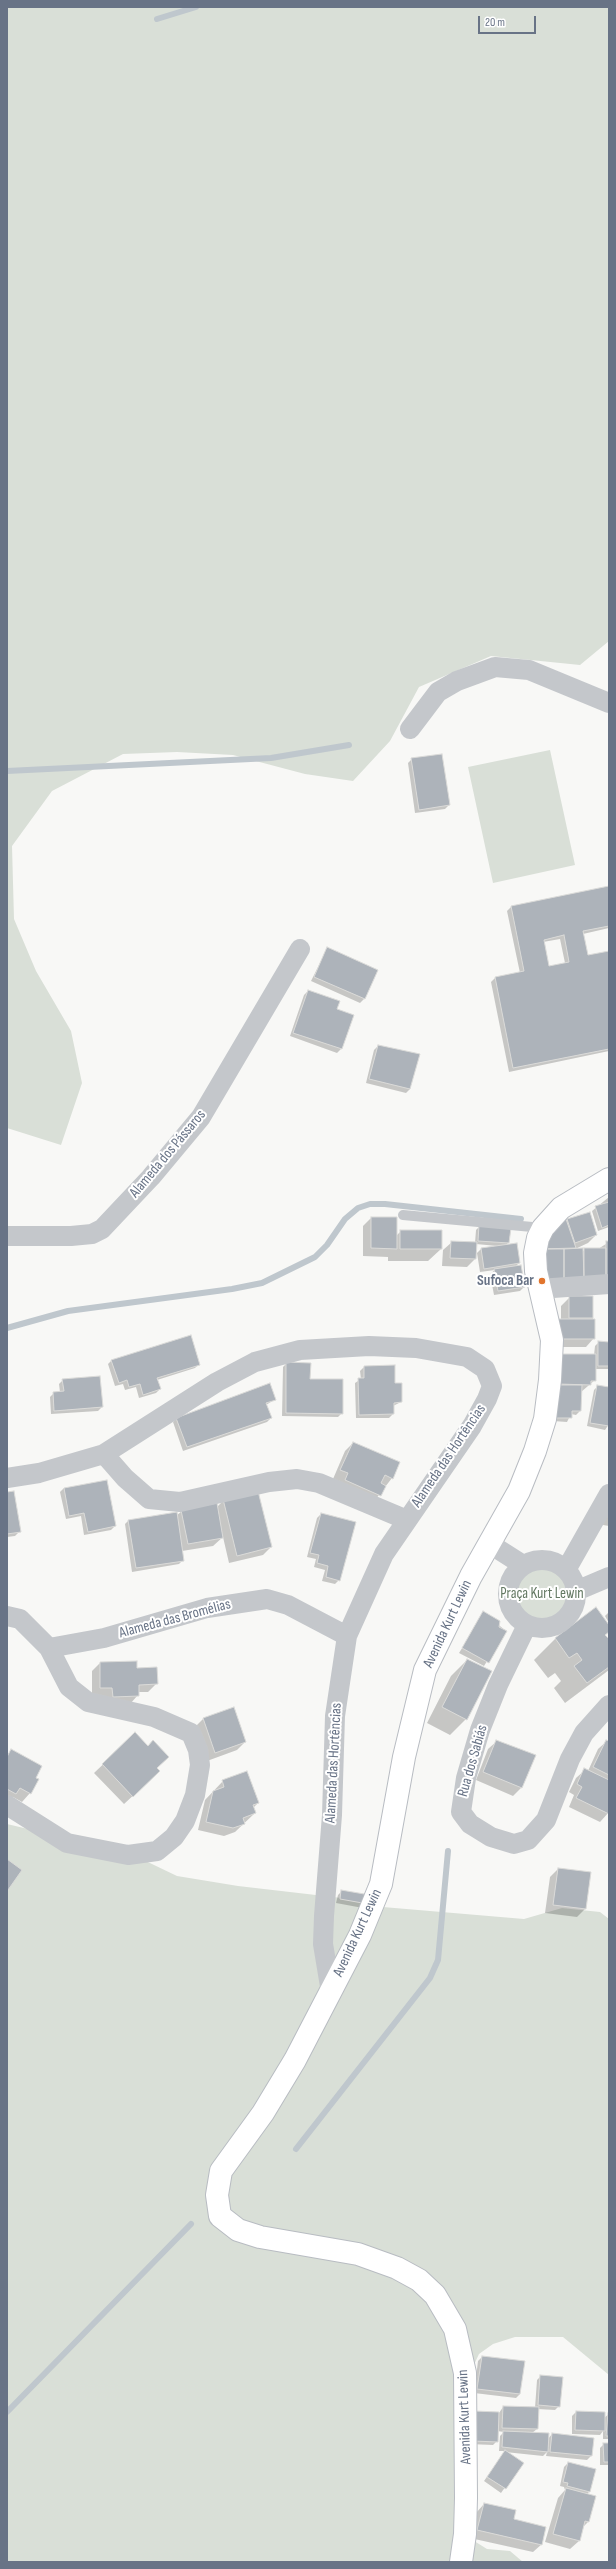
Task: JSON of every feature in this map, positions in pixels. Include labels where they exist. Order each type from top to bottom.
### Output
[{"type":"main road","name":"Avenida Kurt Lewin","points":[[461,2562],[465,2534],[466,2498],[465,2373],[455,2329],[434,2295],[419,2280],[396,2268],[358,2254],[260,2237],[228,2224],[220,2216],[218,2211],[217,2194],[221,2171],[263,2113],[331,1992],[381,1884],[404,1757],[425,1670],[471,1576],[519,1491],[545,1419],[550,1380],[552,1340],[539,1289],[535,1254],[543,1228],[562,1208],[609,1179]]},
{"type":"street","points":[[410,729],[438,692],[474,674],[494,667],[529,670],[609,702]]},
{"type":"street","name":"Alameda dos Pássaros","points":[[7,1236],[72,1236],[92,1234],[102,1229],[151,1177],[201,1117],[300,949]]},
{"type":"street","points":[[539,1289],[609,1284]]},
{"type":"street","name":"Alameda das Hortências","points":[[7,1478],[39,1472],[104,1454],[217,1382],[255,1362],[300,1350],[369,1346],[416,1348],[467,1357],[486,1369],[492,1386],[487,1399],[472,1426],[384,1554],[347,1636],[335,1716],[332,1815],[324,1916],[323,1944],[331,1992]]},
{"type":"street","points":[[104,1454],[124,1478],[149,1499],[180,1502],[269,1482],[297,1479],[319,1483],[407,1520]]},
{"type":"street","points":[[566,1570],[609,1494]]},
{"type":"street","points":[[490,1544],[523,1565]]},
{"type":"street","points":[[534,1560],[546,1560],[557,1563],[566,1570],[573,1580],[576,1591],[575,1601],[565,1619],[547,1628],[527,1625],[512,1611],[507,1591],[515,1572],[523,1565],[534,1560]]},
{"type":"street","points":[[576,1591],[609,1577]]},
{"type":"street","name":"Alameda das Bromélias","points":[[49,1648],[104,1638],[208,1608],[268,1599],[288,1605],[347,1636]]},
{"type":"street","points":[[7,1616],[20,1619],[49,1648],[69,1687],[88,1702],[154,1717],[191,1733],[198,1750],[200,1765],[195,1796],[185,1821],[174,1837],[157,1851],[128,1855],[67,1843],[7,1805]]},
{"type":"street","name":"Rua dos Sabiás","points":[[527,1625],[498,1685],[480,1730],[466,1778],[461,1812],[470,1824],[491,1837],[514,1844],[528,1840],[546,1820],[570,1759],[584,1733],[609,1705]]},
{"type":"lane","points":[[403,1215],[543,1228]]},
{"type":"green space","points":[[7,7],[609,7],[609,641],[580,665],[491,656],[419,687],[390,741],[353,781],[305,774],[233,755],[177,752],[123,754],[52,791],[12,846],[14,919],[36,971],[71,1031],[82,1083],[61,1145],[7,1128]]},
{"type":"green space","points":[[550,750],[575,865],[493,883],[468,767]]},
{"type":"green space","name":"Praça Kurt Lewin","points":[[536,1566],[548,1566],[558,1570],[566,1578],[570,1588],[570,1600],[566,1610],[558,1618],[548,1622],[536,1622],[526,1618],[518,1610],[514,1600],[514,1588],[518,1578],[526,1570]]},
{"type":"green space","points":[[7,1824],[129,1853],[177,1876],[238,1886],[359,1900],[371,1906],[524,1919],[562,1908],[600,1912],[609,1919],[609,2375],[563,2337],[515,2337],[493,2344],[479,2354],[457,2401],[471,2539],[487,2549],[510,2551],[523,2562],[7,2562]]},
{"type":"building","points":[[442,754],[450,805],[419,810],[411,758]]},
{"type":"building","points":[[609,886],[609,926],[583,931],[588,955],[609,951],[609,1049],[513,1068],[495,977],[524,971],[511,906]],"holes":[[[564,935],[569,962],[549,966],[544,940]]]},
{"type":"building","points":[[327,947],[378,970],[365,999],[314,977]]},
{"type":"building","points":[[308,990],[340,1001],[337,1009],[354,1015],[342,1049],[293,1033]]},
{"type":"building","points":[[378,1045],[420,1054],[410,1089],[369,1079]]},
{"type":"building","points":[[609,1202],[609,1225],[602,1228],[595,1206]]},
{"type":"building","points":[[590,1212],[597,1235],[575,1243],[567,1219]]},
{"type":"building","points":[[371,1217],[397,1217],[397,1249],[371,1248]]},
{"type":"building","points":[[566,1219],[576,1248],[540,1249],[558,1222]]},
{"type":"building","points":[[479,1225],[511,1228],[509,1243],[478,1241]]},
{"type":"building","points":[[400,1230],[442,1230],[442,1249],[400,1249]]},
{"type":"building","points":[[451,1241],[477,1242],[476,1259],[450,1258]]},
{"type":"building","points":[[606,1241],[609,1241],[609,1278],[606,1278]]},
{"type":"building","points":[[517,1243],[520,1263],[484,1269],[481,1248]]},
{"type":"building","points":[[583,1248],[584,1279],[564,1279],[564,1249]]},
{"type":"building","points":[[584,1248],[606,1248],[606,1278],[584,1279]]},
{"type":"building","points":[[539,1249],[564,1249],[564,1282],[545,1283]]},
{"type":"building","points":[[521,1265],[525,1287],[498,1291],[494,1269]]},
{"type":"building","points":[[569,1296],[593,1296],[593,1318],[569,1318]]},
{"type":"building","points":[[558,1319],[595,1319],[595,1339],[559,1339]]},
{"type":"building","points":[[191,1335],[200,1365],[157,1378],[161,1389],[143,1395],[140,1384],[129,1387],[127,1380],[119,1383],[111,1360]]},
{"type":"building","points":[[598,1341],[609,1342],[609,1366],[598,1366]]},
{"type":"building","points":[[558,1354],[596,1354],[596,1381],[591,1381],[591,1385],[558,1384]]},
{"type":"building","points":[[286,1362],[311,1363],[310,1379],[343,1379],[343,1414],[286,1413]]},
{"type":"building","points":[[395,1365],[395,1383],[402,1383],[402,1402],[394,1403],[394,1414],[359,1415],[358,1378],[364,1378],[364,1366]]},
{"type":"building","points":[[100,1376],[103,1407],[54,1411],[53,1392],[64,1391],[62,1379]]},
{"type":"building","points":[[270,1383],[276,1400],[266,1403],[272,1418],[187,1447],[176,1418]]},
{"type":"building","points":[[557,1385],[582,1385],[581,1411],[572,1411],[572,1418],[556,1418]]},
{"type":"building","points":[[597,1385],[609,1387],[609,1426],[590,1423]]},
{"type":"building","points":[[353,1442],[400,1462],[393,1479],[385,1475],[381,1483],[386,1486],[381,1496],[345,1480],[348,1473],[340,1470]]},
{"type":"building","points":[[107,1480],[116,1526],[88,1532],[84,1513],[69,1516],[64,1488]]},
{"type":"building","points":[[14,1491],[21,1532],[7,1534],[7,1492]]},
{"type":"building","points":[[258,1491],[272,1547],[237,1556],[223,1499]]},
{"type":"building","points":[[217,1503],[223,1538],[188,1544],[181,1510]]},
{"type":"building","points":[[177,1512],[184,1561],[136,1568],[128,1520]]},
{"type":"building","points":[[321,1513],[356,1522],[340,1581],[326,1577],[328,1566],[317,1563],[319,1555],[310,1553]]},
{"type":"building","points":[[596,1607],[609,1625],[609,1632],[605,1635],[609,1639],[609,1667],[587,1683],[574,1666],[582,1660],[577,1653],[569,1658],[555,1638]]},
{"type":"building","points":[[483,1611],[500,1621],[499,1627],[507,1631],[489,1663],[462,1648]]},
{"type":"building","points":[[467,1659],[492,1671],[467,1720],[442,1707]]},
{"type":"building","points":[[137,1661],[137,1668],[157,1667],[158,1684],[139,1685],[139,1696],[113,1697],[112,1688],[100,1688],[100,1662]]},
{"type":"building","points":[[234,1707],[246,1742],[215,1753],[203,1718]]},
{"type":"building","points":[[135,1732],[148,1746],[153,1740],[169,1757],[157,1768],[160,1771],[133,1797],[102,1764]]},
{"type":"building","points":[[496,1740],[536,1755],[522,1788],[483,1772]]},
{"type":"building","points":[[606,1740],[609,1741],[609,1775],[593,1767]]},
{"type":"building","points":[[11,1749],[42,1766],[36,1778],[39,1779],[31,1794],[20,1788],[16,1794],[7,1789],[7,1757]]},
{"type":"building","points":[[584,1768],[609,1780],[609,1814],[576,1798],[582,1787],[577,1784]]},
{"type":"building","points":[[247,1771],[259,1803],[253,1805],[256,1813],[243,1818],[245,1824],[233,1828],[206,1822],[213,1791],[224,1787],[222,1780]]},
{"type":"building","points":[[7,1859],[22,1870],[8,1890],[7,1889]]},
{"type":"building","points":[[558,1868],[591,1872],[586,1909],[553,1905]]},
{"type":"building","points":[[341,1890],[370,1895],[368,1904],[340,1899]]},
{"type":"building","points":[[482,2356],[525,2361],[520,2394],[477,2389]]},
{"type":"building","points":[[540,2375],[563,2377],[560,2407],[538,2405]]},
{"type":"building","points":[[503,2406],[539,2407],[538,2429],[502,2428]]},
{"type":"building","points":[[474,2411],[499,2412],[498,2442],[473,2441]]},
{"type":"building","points":[[576,2411],[605,2412],[605,2431],[575,2430]]},
{"type":"building","points":[[608,2413],[609,2436],[606,2436]]},
{"type":"building","points":[[503,2431],[549,2433],[548,2452],[502,2447]]},
{"type":"building","points":[[552,2433],[594,2438],[592,2456],[550,2452]]},
{"type":"building","points":[[603,2443],[609,2443],[609,2462],[604,2462]]},
{"type":"building","points":[[505,2450],[524,2463],[506,2489],[487,2477]]},
{"type":"building","points":[[568,2462],[596,2469],[590,2492],[567,2486],[568,2483],[563,2482]]},
{"type":"building","points":[[566,2488],[596,2496],[589,2522],[585,2521],[580,2541],[553,2534]]},
{"type":"building","points":[[484,2503],[516,2510],[514,2519],[546,2527],[542,2545],[477,2530]]},
{"type":"waterway","points":[[157,19],[196,7]]},
{"type":"waterway","points":[[7,771],[271,758],[349,745]]},
{"type":"waterway","points":[[7,1328],[68,1311],[232,1289],[262,1283],[315,1257],[327,1245],[345,1219],[358,1208],[370,1204],[385,1204],[521,1219]]},
{"type":"waterway","points":[[296,2149],[430,1978],[438,1960],[448,1851]]},
{"type":"waterway","points":[[7,2412],[191,2224]]},
{"type":"place","name":"Sufoca Bar","points":[[542,1281]]}]
